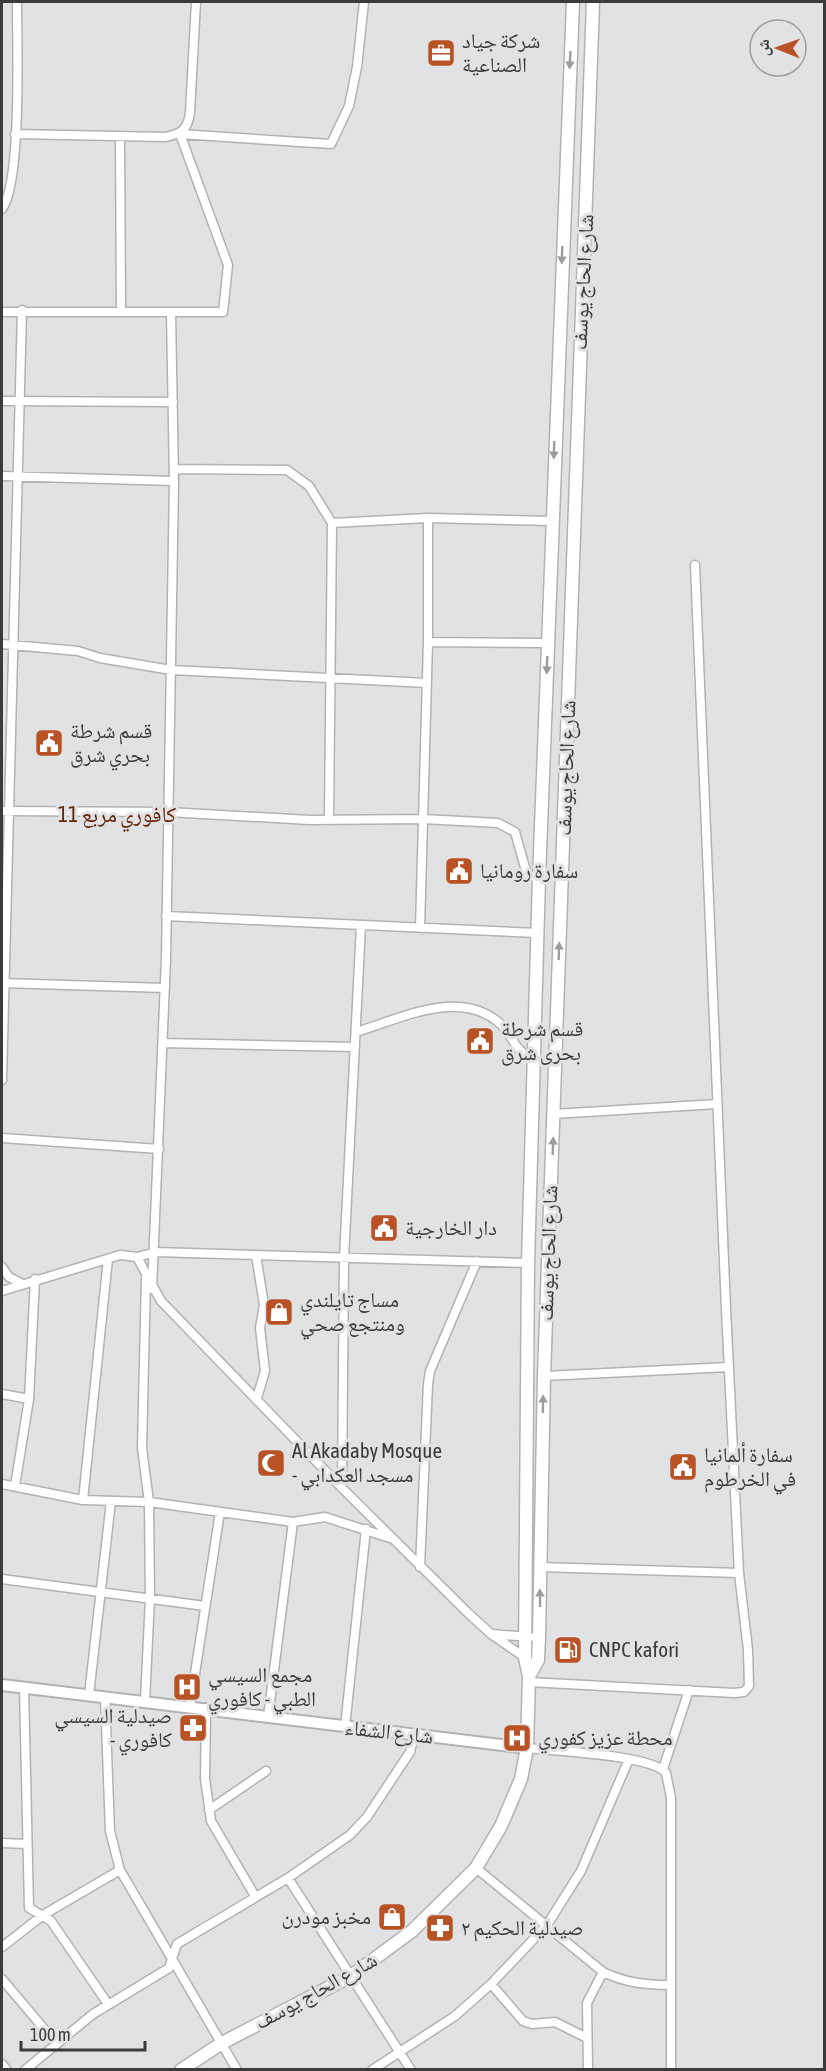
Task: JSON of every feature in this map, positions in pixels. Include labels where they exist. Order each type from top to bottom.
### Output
[{"type":"main road","name":"شارع الحاج يوسف","points":[[181,2070],[222,2043],[351,1976],[412,1931],[476,1868],[509,1810],[521,1779],[527,1748],[529,1679],[525,1658],[525,1637],[528,1263],[537,933],[573,2]]},
{"type":"main road","name":"شارع الحاج يوسف","points":[[529,1679],[538,1660],[539,1637],[543,1376],[593,2]]},
{"type":"main road","points":[[560,308],[582,309]]},
{"type":"main road","points":[[534,1060],[556,1060]]},
{"type":"street","points":[[2,209],[11,189],[15,134],[17,2]]},
{"type":"street","points":[[180,134],[189,124],[196,2]]},
{"type":"street","points":[[15,134],[120,136],[180,134],[331,144],[348,106],[357,67],[364,2]]},
{"type":"street","points":[[2,312],[22,310],[223,312],[228,265],[180,134]]},
{"type":"street","points":[[120,136],[121,312]]},
{"type":"street","points":[[2,1080],[5,811],[14,644],[16,477],[22,310]]},
{"type":"street","points":[[152,1289],[156,1252],[165,988],[174,481],[171,312]]},
{"type":"street","points":[[2,400],[173,402]]},
{"type":"street","points":[[174,469],[287,470],[316,494],[332,523],[329,819]]},
{"type":"street","points":[[2,476],[174,481]]},
{"type":"street","points":[[420,928],[428,642],[428,518]]},
{"type":"street","points":[[332,523],[428,518],[552,521]]},
{"type":"street","points":[[529,1679],[744,1692],[749,1686],[748,1650],[739,1573],[729,1367],[696,565]]},
{"type":"street","points":[[428,642],[548,643]]},
{"type":"street","points":[[2,644],[78,651],[100,658],[171,670],[427,683]]},
{"type":"street","points":[[5,811],[168,812],[498,823],[515,832],[526,871],[529,875],[539,878]]},
{"type":"street","points":[[166,916],[537,933]]},
{"type":"street","points":[[342,1488],[344,1257],[362,925]]},
{"type":"street","points":[[3,983],[165,988]]},
{"type":"street","points":[[356,1032],[428,1010],[451,1006],[468,1007],[485,1011],[502,1025],[519,1053],[534,1060]]},
{"type":"street","points":[[163,1043],[355,1047]]},
{"type":"street","points":[[554,1114],[717,1104]]},
{"type":"street","points":[[2,1138],[159,1149]]},
{"type":"street","points":[[2,1291],[21,1283],[108,1259],[129,1255],[137,1257],[156,1252],[528,1263]]},
{"type":"street","points":[[256,1255],[264,1305],[260,1328],[264,1371],[256,1398]]},
{"type":"street","points":[[137,1257],[146,1271],[152,1289],[420,1567],[491,1634],[525,1658],[538,1660]]},
{"type":"street","points":[[83,1500],[108,1259]]},
{"type":"street","points":[[420,1567],[430,1371],[477,1262]]},
{"type":"street","points":[[2,1267],[9,1277],[21,1283]]},
{"type":"street","points":[[146,1271],[142,1448],[149,1502],[150,1598],[146,1701]]},
{"type":"street","points":[[15,1486],[28,1399],[35,1279]]},
{"type":"street","points":[[543,1376],[729,1367]]},
{"type":"street","points":[[2,1394],[28,1399]]},
{"type":"street","points":[[2,1484],[83,1500],[149,1502],[293,1522],[325,1517],[393,1539]]},
{"type":"street","points":[[89,1695],[111,1501]]},
{"type":"street","points":[[190,1706],[220,1512]]},
{"type":"street","points":[[268,1717],[293,1522]]},
{"type":"street","points":[[345,1727],[366,1529]]},
{"type":"street","points":[[540,1567],[739,1573]]},
{"type":"street","points":[[2,1580],[205,1606]]},
{"type":"street","points":[[491,1634],[539,1637]]},
{"type":"street","name":"شارع الشفاء","points":[[2,1685],[527,1748]]},
{"type":"street","points":[[24,1687],[28,1908],[51,1921],[108,2004]]},
{"type":"street","points":[[663,1769],[689,1690]]},
{"type":"street","points":[[105,1697],[110,1831],[120,1870],[173,1957],[237,2070]]},
{"type":"street","points":[[206,1708],[205,1779],[211,1821],[255,1896]]},
{"type":"street","points":[[25,2070],[56,2043],[108,2004],[170,1968],[177,1944],[288,1878],[350,1834],[367,1817],[410,1752],[414,1735]]},
{"type":"street","points":[[527,1748],[653,1763],[663,1769],[669,1781],[671,1798],[671,2070]]},
{"type":"street","points":[[372,2070],[455,2016],[491,1984],[547,1925],[581,1871],[629,1759]]},
{"type":"street","points":[[209,1810],[266,1771]]},
{"type":"street","points":[[2,1844],[27,1844]]},
{"type":"street","points":[[476,1868],[603,1972],[621,1981],[671,1985]]},
{"type":"street","points":[[2,1947],[43,1915],[120,1870]]},
{"type":"street","points":[[288,1878],[411,2070]]},
{"type":"street","points":[[588,2070],[587,2004],[603,1972]]},
{"type":"street","points":[[2,1979],[56,2043]]},
{"type":"street","points":[[491,1984],[523,2021],[532,2024],[555,2022],[587,2038]]},
{"type":"street","points":[[2,2064],[6,2069]]},
{"type":"place","name":"شركة جياد الصناعية","points":[[441,53]]},
{"type":"place","name":"قسم شرطة بحري شرق","points":[[49,743]]},
{"type":"place","name":"سفارة رومانيا","points":[[459,871]]},
{"type":"place","name":"قسم شرطة بحرى شرق","points":[[480,1041]]},
{"type":"place","name":"دار الخارجية","points":[[384,1228]]},
{"type":"place","name":"مساج تايلندي ومنتجع صحي","points":[[279,1312]]},
{"type":"place","name":"Al Akadaby Mosque - مسجد العكدابي","points":[[271,1463]]},
{"type":"place","name":"سفارة ألمانيا في الخرطوم","points":[[683,1467]]},
{"type":"place","name":"CNPC kafori","points":[[568,1650]]},
{"type":"place","name":"مجمع السيسي الطبي - كافوري","points":[[187,1687]]},
{"type":"place","name":"صيدلية السيسي - كافوري","points":[[193,1728]]},
{"type":"place","name":"محطة عزيز كفوري","points":[[517,1738]]},
{"type":"place","name":"مخبز مودرن","points":[[392,1917]]},
{"type":"place","name":"صيدلية الحكيم ٢","points":[[440,1928]]},
{"type":"district","name":"كافوري مربع 11","points":[[117,814]]}]
